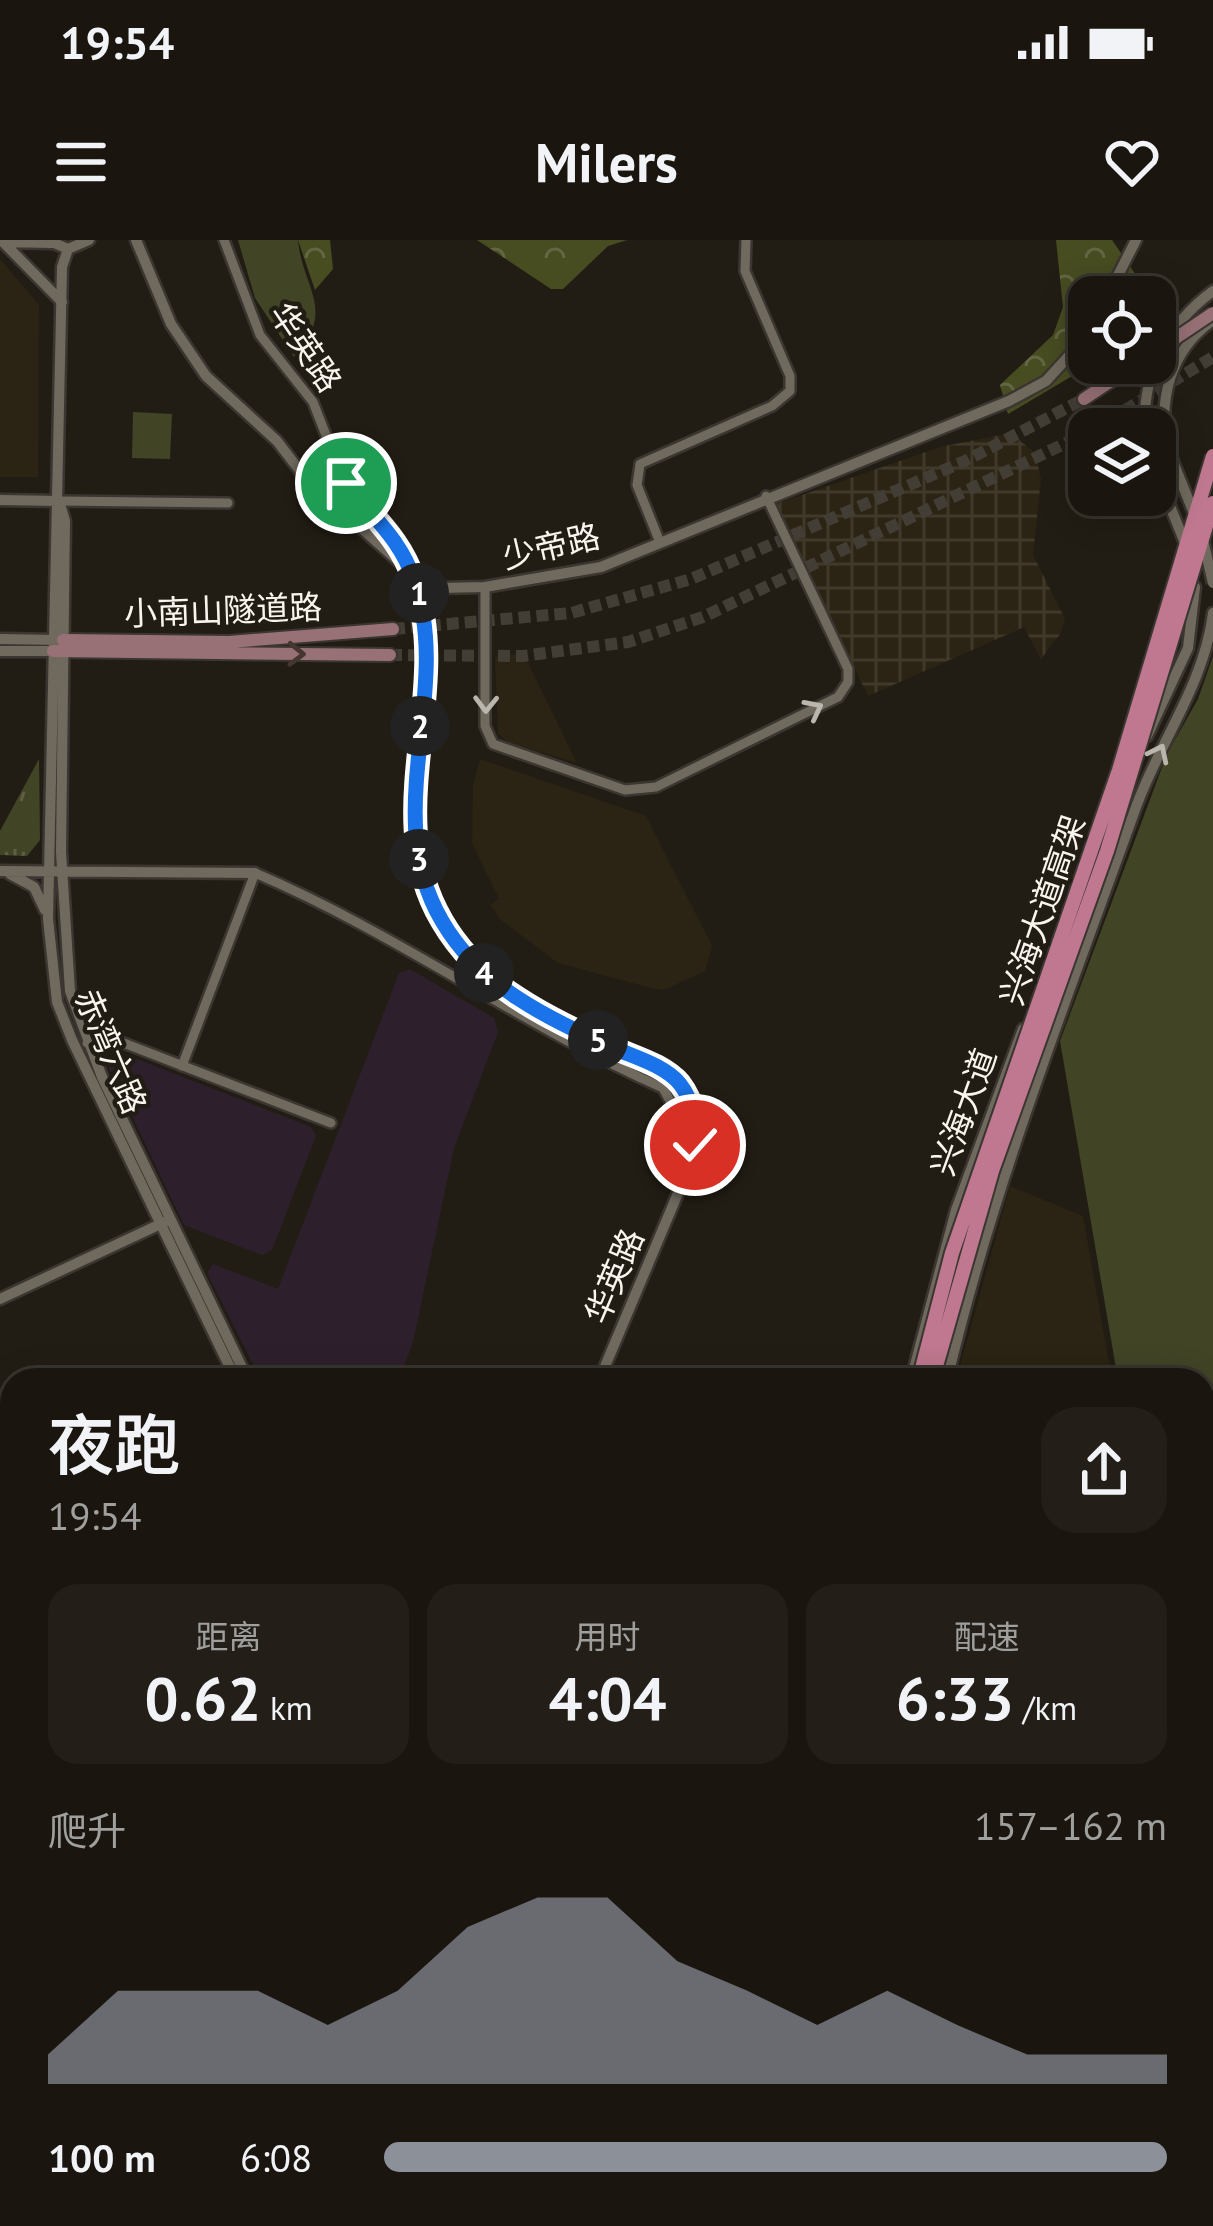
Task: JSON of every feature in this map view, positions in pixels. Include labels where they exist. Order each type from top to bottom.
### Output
[{"type":"main road","points":[[1176,339],[1213,317]]},
{"type":"main road","points":[[1084,399],[1106,384]]},
{"type":"main road","name":"兴海大道高架","points":[[918,1368],[952,1253],[1119,770],[1213,456]]},
{"type":"main road","name":"兴海大道高架","points":[[935,1368],[992,1172],[1107,851],[1213,502]]},
{"type":"main road","name":"小南山隧道路","points":[[58,646],[230,642],[393,629]]},
{"type":"main road","name":"小南山隧道路","points":[[58,646],[390,655]]},
{"type":"street","points":[[2,242],[54,243],[68,249],[89,240]]},
{"type":"street","points":[[136,240],[171,324],[206,376],[277,441],[307,480],[413,575]]},
{"type":"street","name":"华英路","points":[[224,240],[260,334],[313,402],[342,476],[391,532],[413,575],[424,619],[425,682],[412,816],[422,877],[442,922],[476,967],[502,989],[555,1022],[669,1075],[687,1096],[695,1119],[692,1160],[604,1368]]},
{"type":"street","points":[[659,540],[637,485],[644,459],[772,406],[790,391],[790,376],[745,271],[746,240]]},
{"type":"street","points":[[1118,276],[1135,241]]},
{"type":"street","points":[[2,242],[62,302]]},
{"type":"street","name":"赤湾六路","points":[[68,249],[62,262],[59,501],[65,520],[54,868],[48,919],[62,1016],[242,1368]]},
{"type":"street","points":[[1146,408],[1157,359],[1179,322],[1213,291]]},
{"type":"street","points":[[1213,317],[1188,341],[1174,367],[1164,414],[1168,448],[1199,526],[1213,587]]},
{"type":"street","name":"少帝路","points":[[413,575],[439,588],[485,587],[586,572],[1009,401],[1046,380],[1068,356]]},
{"type":"street","points":[[485,587],[485,726],[493,744],[626,790],[656,788],[838,697],[848,682],[848,669],[766,496]]},
{"type":"street","points":[[0,500],[228,503]]},
{"type":"street","name":"兴海大道","points":[[918,1368],[940,1262],[972,1163],[1089,856],[1182,666],[1192,630],[1195,587],[1174,516]]},
{"type":"street","name":"兴海大道","points":[[949,1368],[974,1268],[1003,1184],[1147,779],[1205,660],[1213,613]]},
{"type":"street","points":[[0,639],[58,646]]},
{"type":"street","points":[[0,651],[58,646]]},
{"type":"street","points":[[0,868],[255,873],[340,914],[571,1047],[663,1088],[670,1100]]},
{"type":"street","points":[[0,868],[34,887],[48,919]]},
{"type":"street","name":"赤湾六路","points":[[54,868],[67,973],[87,1043],[231,1368]]},
{"type":"street","points":[[182,1066],[255,873]]},
{"type":"street","points":[[87,1043],[121,1042],[331,1124]]},
{"type":"street","points":[[0,1299],[165,1222]]},
{"type":"shaded area","points":[[0,259],[39,305],[38,477],[0,477]]},
{"type":"shaded area","points":[[1011,433],[1035,453],[1041,479],[1033,555],[1065,619],[1061,633],[1041,659],[1024,627],[868,696],[776,504],[940,447]]},
{"type":"shaded area","points":[[514,654],[527,661],[577,763],[507,742],[498,733],[495,656]]},
{"type":"shaded area","points":[[480,759],[646,816],[712,946],[705,971],[664,990],[647,987],[558,963],[501,920],[490,905],[499,899],[472,843],[473,786]]},
{"type":"shaded area","points":[[410,969],[494,1018],[498,1032],[454,1148],[413,1342],[403,1368],[255,1368],[207,1273],[213,1264],[278,1289],[399,973]]},
{"type":"shaded area","points":[[124,1054],[311,1127],[316,1136],[272,1250],[262,1255],[184,1225],[109,1068],[113,1057]]},
{"type":"shaded area","points":[[1010,1186],[1083,1216],[1110,1368],[959,1368]]},
{"type":"green space","points":[[238,240],[298,240],[315,313],[307,341],[294,357],[255,298]]},
{"type":"green space","points":[[298,240],[330,240],[333,269],[315,290]]},
{"type":"green space","points":[[477,240],[627,240],[608,246],[563,289],[551,289]]},
{"type":"green space","points":[[1056,240],[1112,240],[1137,276],[1068,276],[1068,378],[1008,414],[1000,385],[1053,335],[1063,307]]},
{"type":"green space","points":[[133,412],[172,414],[170,459],[132,458]]},
{"type":"green space","points":[[1213,656],[1213,1368],[1116,1368],[1060,1041],[1167,754],[1198,699]]},
{"type":"green space","points":[[39,759],[40,840],[27,856],[0,855],[0,831]]},
{"type":"tunnel","points":[[1129,408],[1213,357]]},
{"type":"tunnel","points":[[393,629],[571,613],[691,579],[965,461],[1084,399]]},
{"type":"tunnel","points":[[390,655],[523,656],[628,642],[703,617],[1068,442]]},
{"type":"route","points":[[346,483],[395,538],[421,604],[425,682],[412,816],[422,877],[442,922],[476,967],[502,989],[555,1022],[655,1066],[680,1084],[693,1108],[695,1145]]}]
